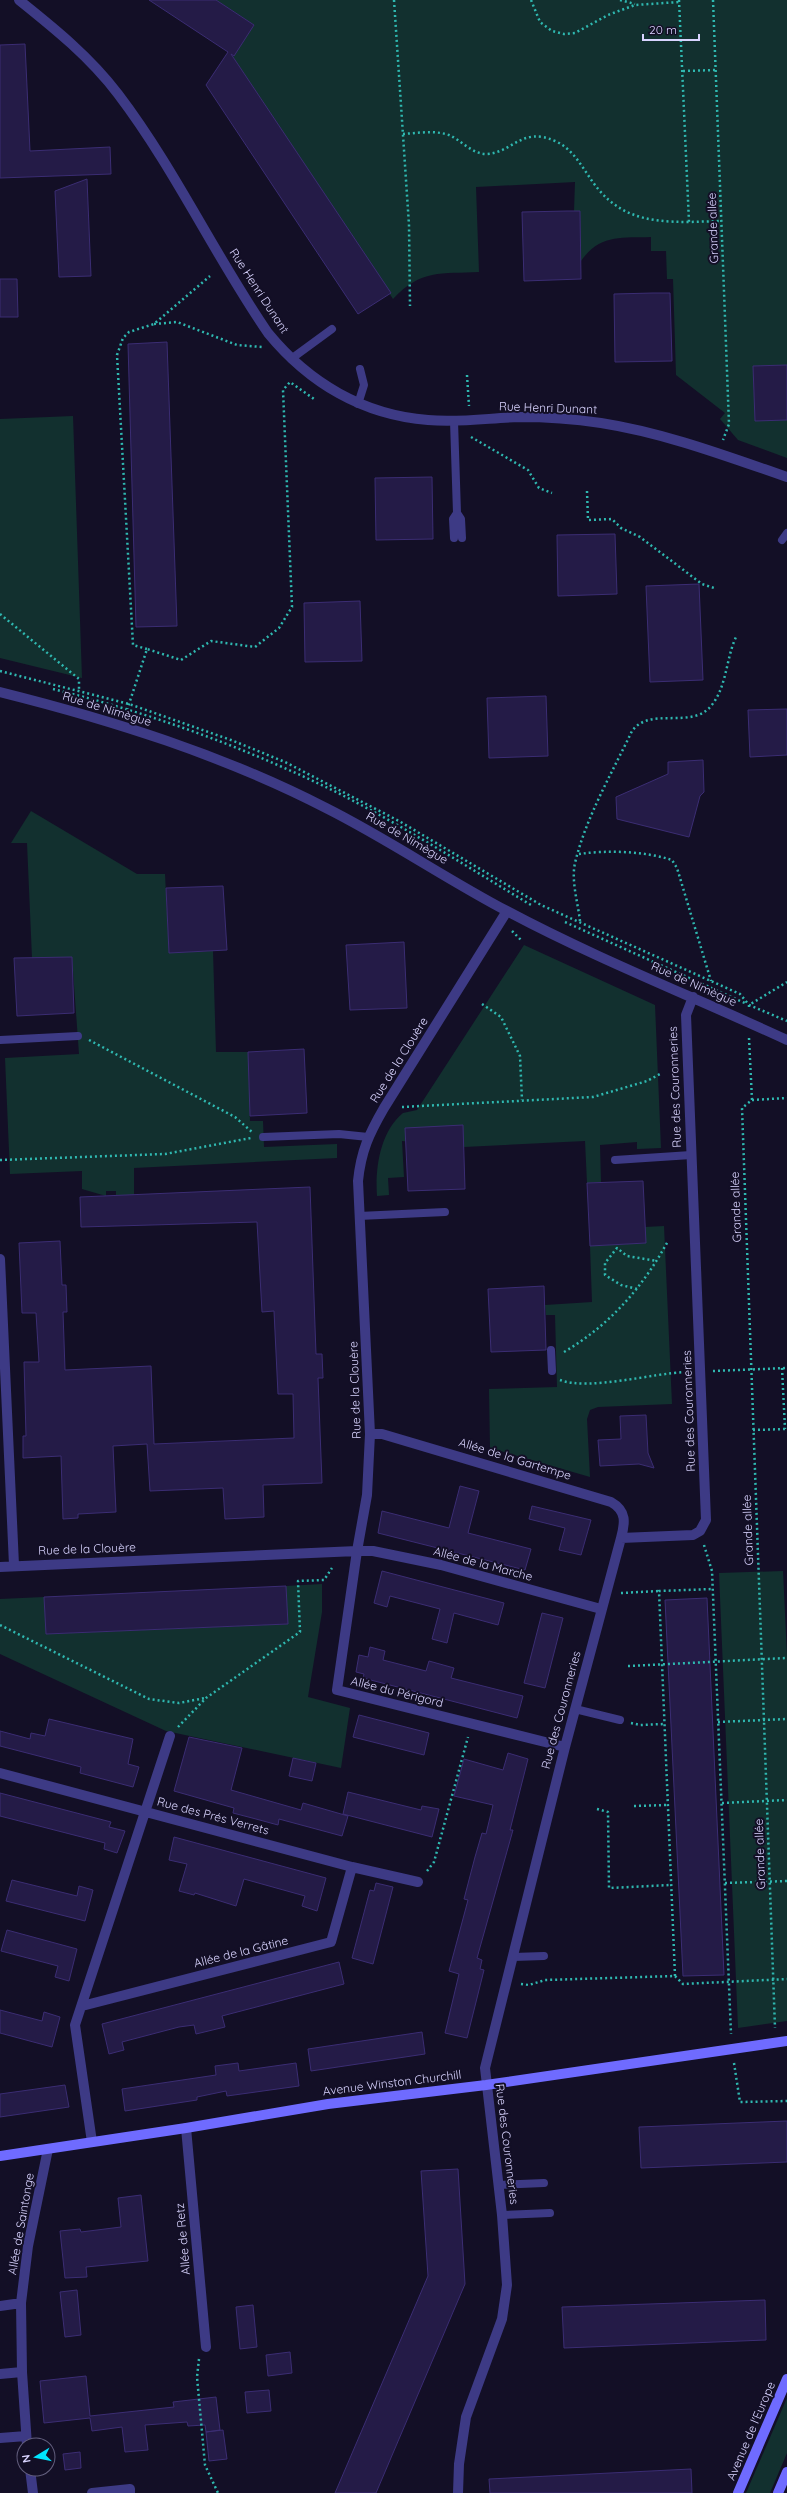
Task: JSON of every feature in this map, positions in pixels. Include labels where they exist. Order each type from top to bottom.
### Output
[{"type":"street","name":"Rue Henri Dunant","points":[[19,0],[68,39],[117,93],[152,144],[258,318],[276,342],[291,358],[322,385],[358,404],[403,417],[454,421],[519,417],[601,423],[655,435],[718,453],[787,477]]},
{"type":"street","name":"Rue de Nimègue","points":[[0,692],[122,726],[222,762],[326,808],[507,911],[787,1040]]},
{"type":"street","name":"Rue de la Clouère","points":[[0,1567],[14,1565],[357,1551],[367,1488],[370,1434],[359,1216],[358,1181],[360,1157],[368,1136],[384,1108],[507,911]]},
{"type":"street","name":"Rue des Couronneries","points":[[693,997],[686,1016],[706,1520],[700,1531]]},
{"type":"street","points":[[0,1259],[2,1372],[14,1565]]},
{"type":"street","name":"Allée de la Gartempe","points":[[370,1434],[382,1434],[459,1455],[611,1502],[620,1507],[624,1515],[621,1538]]},
{"type":"street","points":[[621,1538],[683,1537],[700,1531]]},
{"type":"street","name":"Rue des Couronneries","points":[[458,2493],[458,2464],[466,2417],[491,2353],[503,2312],[507,2285],[499,2185],[484,2068],[565,1747],[606,1589],[621,1538]]},
{"type":"street","name":"Allée de la Marche","points":[[357,1551],[374,1551],[441,1565],[601,1609]]},
{"type":"street","name":"Allée du Périgord","points":[[357,1551],[337,1690],[565,1747]]},
{"type":"street","points":[[92,2142],[75,2025],[170,1736]]},
{"type":"street","name":"Rue des Prés Verrets","points":[[0,1773],[352,1867],[418,1882]]},
{"type":"street","name":"Allée de la Gâtine","points":[[82,2006],[332,1942],[352,1867]]},
{"type":"street","name":"Avenue Winston Churchill","points":[[0,2156],[186,2128],[328,2104],[486,2085],[787,2041]]},
{"type":"street","name":"Allée de Retz","points":[[186,2128],[206,2347]]},
{"type":"street","name":"Allée de Saintonge","points":[[26,2437],[22,2372],[21,2303],[28,2246],[48,2149]]},
{"type":"street","points":[[0,2306],[21,2303]]},
{"type":"street","points":[[0,2374],[22,2372]]},
{"type":"street","name":"Avenue de l'Europe","points":[[738,2493],[787,2378]]},
{"type":"street","points":[[0,2438],[16,2439]]},
{"type":"street","points":[[778,2493],[787,2472]]},
{"type":"street","points":[[31,2477],[33,2493]]},
{"type":"street","points":[[92,2493],[130,2489],[130,2493]]},
{"type":"lane","points":[[291,358],[332,329]]},
{"type":"lane","points":[[358,404],[364,385],[360,370]]},
{"type":"lane","points":[[454,421],[457,513],[453,519],[458,538]]},
{"type":"lane","points":[[782,540],[787,533]]},
{"type":"lane","points":[[0,1040],[78,1036]]},
{"type":"lane","points":[[263,1137],[339,1134],[368,1136]]},
{"type":"lane","points":[[615,1160],[691,1155]]},
{"type":"lane","points":[[359,1216],[445,1212]]},
{"type":"lane","points":[[551,1350],[552,1371]]},
{"type":"lane","points":[[575,1709],[620,1720]]},
{"type":"lane","points":[[513,1957],[544,1956]]},
{"type":"lane","points":[[499,2185],[544,2183]]},
{"type":"lane","points":[[502,2215],[550,2213]]},
{"type":"path","points":[[394,0],[409,225],[410,306]]},
{"type":"path","points":[[531,0],[540,22],[552,31],[564,34],[575,33],[608,15],[635,4],[679,1],[690,222]]},
{"type":"path","points":[[620,0],[635,4]]},
{"type":"path","name":"Grande allée","points":[[713,0],[729,424],[718,453]]},
{"type":"path","points":[[682,71],[716,70]]},
{"type":"path","points":[[403,134],[437,132],[449,135],[483,154],[493,153],[521,139],[543,137],[567,148],[577,158],[597,190],[621,210],[651,221],[722,221]]},
{"type":"path","points":[[154,324],[210,276]]},
{"type":"path","points":[[276,342],[259,348],[237,345],[177,322],[154,324],[129,332],[123,338],[117,355],[133,645],[181,660],[212,641],[255,647],[279,628],[292,607],[283,390],[290,382],[314,399]]},
{"type":"path","points":[[472,437],[528,470],[539,488],[552,493]]},
{"type":"path","points":[[587,491],[588,520],[612,518],[621,528],[640,537],[702,584],[714,588]]},
{"type":"path","points":[[0,614],[79,679],[79,690]]},
{"type":"path","points":[[736,637],[719,691],[709,708],[696,715],[646,719],[638,722],[632,731],[592,815],[579,854],[574,876],[580,922],[740,994],[749,1005],[787,1021]]},
{"type":"path","points":[[122,726],[147,649]]},
{"type":"path","points":[[579,854],[612,852],[662,856],[672,860],[677,868],[711,981]]},
{"type":"path","points":[[749,1005],[787,982]]},
{"type":"path","points":[[482,1004],[501,1017],[520,1056],[522,1100]]},
{"type":"path","points":[[749,1005],[752,1100],[787,1098]]},
{"type":"path","points":[[0,1160],[165,1154],[255,1137],[248,1128],[235,1117],[78,1036]]},
{"type":"path","points":[[384,1108],[593,1097],[647,1081],[660,1074]]},
{"type":"path","name":"Grande allée","points":[[752,1100],[742,1108],[775,2042]]},
{"type":"path","points":[[552,1359],[601,1327],[637,1289],[657,1261],[668,1241]]},
{"type":"path","points":[[637,1289],[612,1280],[605,1275],[605,1264],[617,1248],[627,1256],[657,1261]]},
{"type":"path","points":[[753,1430],[786,1429],[782,1368]]},
{"type":"path","points":[[552,1371],[557,1378],[575,1382],[630,1380],[673,1372],[787,1368]]},
{"type":"path","points":[[700,1531],[712,1571],[732,2049],[740,2102],[787,2101]]},
{"type":"path","points":[[170,1736],[206,1698],[300,1632],[298,1581],[324,1580],[332,1568]]},
{"type":"path","points":[[606,1589],[621,1593],[713,1589]]},
{"type":"path","points":[[659,1591],[675,1976],[683,1984],[787,1979]]},
{"type":"path","points":[[0,1625],[149,1699],[179,1703],[206,1698]]},
{"type":"path","points":[[628,1666],[787,1658]]},
{"type":"path","points":[[718,1722],[787,1719]]},
{"type":"path","points":[[418,1882],[434,1862],[471,1723]]},
{"type":"path","points":[[630,1723],[640,1725],[665,1724]]},
{"type":"path","points":[[722,1803],[787,1800]]},
{"type":"path","points":[[634,1806],[668,1805]]},
{"type":"path","points":[[597,1809],[608,1812],[609,1888],[671,1886]]},
{"type":"path","points":[[725,1883],[787,1881]]},
{"type":"path","points":[[528,1956],[521,1985],[546,1980],[675,1976]]},
{"type":"path","points":[[206,2347],[197,2363],[197,2377],[205,2465],[218,2493]]},
{"type":"green space","points":[[216,0],[787,0],[787,365],[753,367],[755,421],[787,420],[787,458],[738,440],[720,419],[725,413],[676,375],[673,279],[667,279],[666,251],[651,251],[651,237],[612,239],[596,246],[588,252],[581,261],[580,211],[574,211],[575,182],[476,187],[479,272],[432,275],[422,278],[403,289],[393,299],[233,57],[254,25]]},
{"type":"green space","points":[[73,416],[82,678],[0,658],[0,419]]},
{"type":"green space","points":[[31,811],[137,874],[165,874],[169,953],[213,951],[216,1052],[248,1052],[250,1121],[263,1121],[264,1147],[337,1144],[337,1158],[134,1168],[134,1195],[116,1195],[116,1191],[106,1191],[106,1196],[82,1189],[82,1171],[10,1174],[5,1058],[79,1054],[72,957],[32,958],[27,843],[11,843]]},
{"type":"green space","points":[[524,945],[655,1005],[661,1148],[637,1149],[637,1142],[600,1145],[601,1182],[587,1183],[585,1141],[464,1147],[402,1141],[404,1177],[388,1178],[389,1195],[377,1196],[378,1162],[384,1140],[389,1130],[403,1113],[417,1110]]},
{"type":"green space","points":[[664,1226],[672,1404],[598,1407],[590,1410],[587,1419],[590,1477],[490,1448],[489,1389],[557,1387],[555,1315],[546,1315],[545,1305],[592,1302],[590,1246],[646,1243],[645,1227]]},
{"type":"green space","points":[[783,1571],[787,1656],[787,2021],[738,2028],[719,1573]]},
{"type":"green space","points":[[322,1584],[322,1612],[308,1697],[350,1708],[341,1768],[166,1731],[0,1654],[0,1599],[44,1597],[47,1634],[288,1624],[286,1586]]},
{"type":"green space","points":[[787,2398],[787,2453],[770,2493],[746,2493]]},
{"type":"building","points":[[149,0],[216,0],[254,25],[234,56],[231,54],[391,293],[358,314],[206,85],[228,52]]},
{"type":"building","points":[[25,44],[30,151],[110,147],[111,174],[0,178],[0,45]]},
{"type":"building","points":[[87,179],[91,276],[59,277],[55,191]]},
{"type":"building","points":[[580,211],[581,279],[524,281],[522,212]]},
{"type":"building","points":[[0,279],[17,279],[18,317],[0,317]]},
{"type":"building","points":[[670,293],[672,361],[615,362],[614,294]]},
{"type":"building","points":[[167,342],[177,626],[136,627],[128,344]]},
{"type":"building","points":[[787,365],[787,420],[755,421],[753,366]]},
{"type":"building","points":[[432,477],[433,539],[376,540],[375,478]]},
{"type":"building","points":[[615,534],[617,594],[558,596],[557,535]]},
{"type":"building","points":[[699,584],[703,680],[650,682],[646,586]]},
{"type":"building","points":[[360,601],[362,661],[305,662],[304,603]]},
{"type":"building","points":[[546,696],[548,756],[489,758],[487,698]]},
{"type":"building","points":[[787,709],[787,755],[750,757],[748,710]]},
{"type":"building","points":[[703,760],[704,792],[700,796],[689,837],[617,819],[616,797],[668,774],[668,762]]},
{"type":"building","points":[[223,886],[227,950],[169,953],[166,888]]},
{"type":"building","points":[[404,942],[407,1008],[350,1010],[346,945]]},
{"type":"building","points":[[72,957],[74,1013],[17,1016],[14,958]]},
{"type":"building","points":[[304,1049],[307,1113],[250,1116],[248,1052]]},
{"type":"building","points":[[463,1125],[465,1189],[408,1191],[405,1128]]},
{"type":"building","points":[[643,1181],[646,1243],[590,1246],[587,1183]]},
{"type":"building","points":[[310,1187],[316,1354],[322,1354],[323,1378],[318,1378],[322,1483],[263,1485],[264,1517],[225,1519],[223,1488],[150,1491],[147,1444],[113,1446],[116,1512],[78,1514],[78,1518],[63,1519],[61,1456],[23,1458],[23,1436],[26,1436],[24,1362],[39,1362],[36,1313],[22,1313],[19,1243],[60,1241],[62,1285],[66,1285],[67,1312],[63,1312],[65,1370],[151,1366],[154,1444],[294,1438],[293,1394],[278,1394],[274,1311],[262,1312],[257,1222],[81,1227],[80,1197]]},
{"type":"building","points":[[544,1286],[546,1350],[491,1352],[488,1289]]},
{"type":"building","points":[[646,1415],[648,1453],[654,1468],[639,1464],[600,1466],[598,1440],[621,1439],[620,1416]]},
{"type":"building","points":[[460,1486],[479,1491],[468,1533],[531,1549],[525,1570],[378,1533],[382,1511],[449,1528]]},
{"type":"building","points":[[532,1506],[591,1520],[581,1555],[559,1550],[565,1528],[529,1519]]},
{"type":"building","points":[[382,1571],[504,1603],[498,1625],[454,1613],[447,1643],[432,1639],[440,1609],[390,1596],[387,1607],[374,1603]]},
{"type":"building","points":[[286,1586],[288,1624],[46,1634],[44,1597]]},
{"type":"building","points":[[707,1598],[724,1975],[683,1976],[665,1600]]},
{"type":"building","points":[[542,1613],[563,1618],[545,1688],[524,1683]]},
{"type":"building","points":[[370,1647],[385,1651],[383,1660],[426,1671],[429,1661],[454,1668],[451,1678],[523,1696],[517,1718],[363,1678],[364,1674],[356,1672],[359,1655],[368,1657]]},
{"type":"building","points":[[359,1715],[429,1733],[424,1755],[353,1737]]},
{"type":"building","points":[[49,1719],[133,1739],[128,1764],[139,1767],[133,1787],[80,1773],[81,1767],[0,1746],[0,1731],[30,1739],[31,1733],[45,1736]]},
{"type":"building","points":[[189,1737],[242,1748],[231,1790],[301,1810],[303,1803],[348,1816],[342,1836],[279,1819],[278,1825],[233,1813],[234,1808],[174,1791]]},
{"type":"building","points":[[508,1753],[528,1759],[510,1830],[513,1830],[477,1958],[482,1960],[480,1969],[484,1970],[467,2038],[445,2033],[459,1974],[449,1971],[468,1900],[464,1899],[475,1857],[482,1833],[486,1834],[493,1805],[454,1796],[464,1759],[503,1770]]},
{"type":"building","points":[[293,1758],[316,1763],[312,1781],[289,1776]]},
{"type":"building","points":[[348,1792],[421,1810],[422,1806],[439,1809],[432,1837],[343,1814]]},
{"type":"building","points":[[0,1793],[111,1822],[109,1827],[125,1831],[117,1853],[104,1849],[105,1843],[0,1816]]},
{"type":"building","points":[[174,1837],[326,1878],[317,1911],[302,1906],[305,1896],[244,1879],[236,1906],[195,1893],[194,1895],[179,1891],[187,1864],[169,1860]]},
{"type":"building","points":[[12,1880],[77,1896],[79,1886],[93,1890],[85,1921],[6,1901]]},
{"type":"building","points":[[376,1883],[393,1887],[373,1964],[352,1958],[370,1890],[374,1891]]},
{"type":"building","points":[[7,1930],[77,1949],[69,1981],[55,1977],[58,1966],[1,1951]]},
{"type":"building","points":[[339,1962],[344,1984],[222,2016],[225,2027],[196,2034],[194,2025],[179,2027],[122,2042],[124,2050],[109,2054],[102,2024]]},
{"type":"building","points":[[0,2010],[42,2021],[44,2012],[60,2017],[52,2047],[0,2033]]},
{"type":"building","points":[[422,2032],[425,2054],[311,2071],[308,2049]]},
{"type":"building","points":[[238,2063],[239,2071],[296,2063],[299,2086],[227,2096],[226,2091],[197,2097],[197,2100],[125,2111],[122,2089],[216,2075],[215,2066]]},
{"type":"building","points":[[65,2085],[69,2107],[0,2117],[0,2094]]},
{"type":"building","points":[[787,2121],[787,2162],[641,2168],[639,2127]]},
{"type":"building","points":[[458,2169],[465,2284],[376,2493],[335,2493],[428,2276],[421,2171]]},
{"type":"building","points":[[141,2195],[148,2261],[86,2267],[87,2277],[65,2278],[60,2231],[80,2229],[81,2232],[121,2227],[118,2198]]},
{"type":"building","points":[[77,2290],[81,2335],[65,2337],[60,2292]]},
{"type":"building","points":[[765,2300],[766,2340],[564,2348],[562,2307]]},
{"type":"building","points":[[253,2305],[257,2347],[240,2349],[236,2307]]},
{"type":"building","points":[[290,2352],[292,2373],[268,2376],[266,2355]]},
{"type":"building","points":[[86,2376],[90,2416],[174,2407],[173,2402],[216,2397],[220,2430],[206,2432],[205,2425],[188,2426],[187,2422],[145,2425],[148,2450],[125,2452],[122,2427],[92,2431],[90,2418],[44,2423],[40,2381]]},
{"type":"building","points":[[269,2390],[271,2411],[247,2413],[245,2392]]},
{"type":"building","points":[[223,2430],[227,2459],[209,2461],[206,2432]]},
{"type":"building","points":[[80,2452],[81,2468],[65,2470],[63,2454]]},
{"type":"building","points":[[691,2469],[692,2493],[490,2493],[489,2479]]}]
